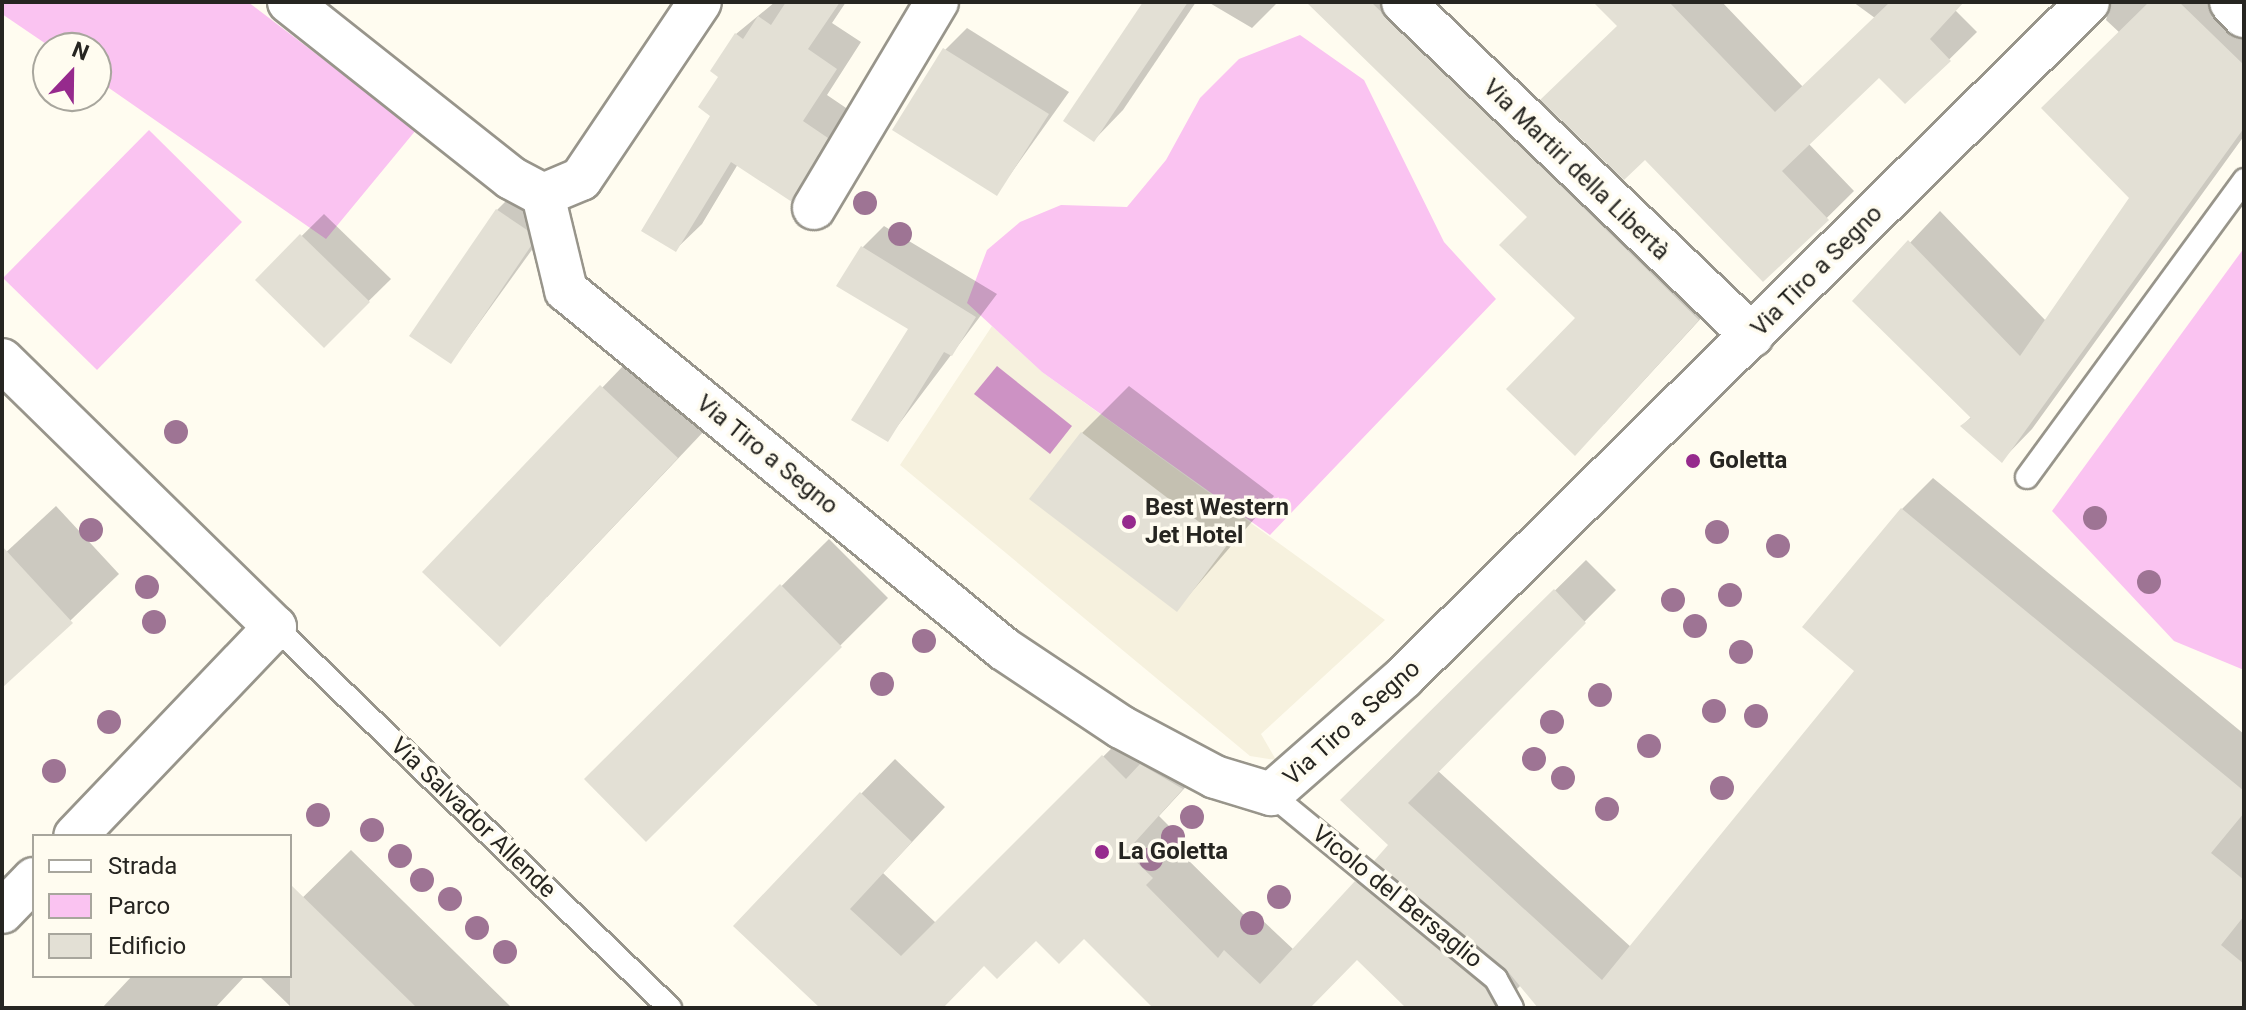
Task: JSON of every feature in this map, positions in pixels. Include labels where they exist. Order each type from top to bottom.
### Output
[{"type":"main road","points":[[2232,2],[2244,15]]},
{"type":"street","points":[[289,2],[511,178],[543,195],[581,179],[700,2]]},
{"type":"street","points":[[814,208],[937,2]]},
{"type":"street","name":"Via Martiri della Libertà","points":[[1403,2],[1752,336]]},
{"type":"street","name":"Via Tiro a Segno","points":[[543,195],[566,290],[590,310],[1004,649],[1121,727],[1215,777],[1271,794],[1404,677],[2088,2]]},
{"type":"street","name":"Via Salvador Allende","points":[[2,360],[275,627]]},
{"type":"street","points":[[77,834],[275,627]]},
{"type":"street","points":[[2,912],[32,881]]},
{"type":"lane","points":[[2027,477],[2244,180]]},
{"type":"lane","name":"Via Salvador Allende","points":[[275,627],[670,1008]]},
{"type":"lane","name":"Vicolo del Bersaglio","points":[[1271,794],[1496,979],[1512,1008]]},
{"type":"shaded area","points":[[992,326],[1042,372],[1385,620],[1261,734],[1276,760],[1250,756],[900,465]]},
{"type":"shaded area","points":[[997,366],[1072,426],[1050,454],[974,394]]},
{"type":"green space","points":[[2,2],[248,2],[416,130],[326,239],[112,90],[112,32],[32,34],[2,14]]},
{"type":"green space","points":[[1300,35],[1364,80],[1444,242],[1496,299],[1270,535],[1042,372],[967,303],[987,250],[1020,222],[1061,205],[1127,207],[1166,160],[1200,98],[1239,59]]},
{"type":"green space","points":[[149,130],[242,222],[97,370],[3,278]]},
{"type":"green space","points":[[2244,248],[2244,670],[2174,641],[2052,511]]},
{"type":"building","points":[[786,2],[840,2],[808,49],[837,69],[803,121],[828,138],[792,202],[731,162],[676,252],[641,231],[710,116],[698,107],[718,77],[710,71],[735,33],[743,39],[758,16],[771,25]]},
{"type":"building","points":[[1143,2],[1188,2],[1094,142],[1063,121]]},
{"type":"building","points":[[1306,2],[1371,2],[1699,320],[1575,456],[1506,389],[1575,318],[1499,245],[1527,217]]},
{"type":"building","points":[[1593,2],[1669,2],[1775,112],[1890,2],[1964,2],[1930,39],[1951,61],[1905,104],[1879,78],[1782,171],[1829,220],[1763,282],[1645,160],[1624,180],[1540,100],[1617,26]]},
{"type":"building","points":[[2149,2],[2179,2],[2244,65],[2244,128],[2002,463],[1960,426],[1971,418],[1852,301],[1908,240],[2020,356],[2129,198],[2041,108]]},
{"type":"building","points":[[943,48],[1049,114],[997,196],[892,130]]},
{"type":"building","points":[[496,209],[527,230],[531,246],[451,364],[409,336]]},
{"type":"building","points":[[300,234],[370,302],[324,348],[255,280]]},
{"type":"building","points":[[861,246],[976,317],[952,356],[944,352],[888,442],[851,420],[908,329],[836,286]]},
{"type":"building","points":[[600,385],[678,458],[500,647],[422,572]]},
{"type":"building","name":"Best Western Jet Hotel","points":[[1081,432],[1228,544],[1177,612],[1029,499]]},
{"type":"building","points":[[1901,508],[2244,791],[2244,813],[2211,853],[2244,880],[2244,916],[2221,945],[2244,964],[2244,1008],[1538,1008],[1505,968],[1374,861],[1388,845],[1340,800],[1554,589],[1586,623],[1408,803],[1602,980],[1854,671],[1802,627]]},
{"type":"building","points":[[2,546],[73,623],[2,688]]},
{"type":"building","points":[[780,584],[842,647],[646,842],[584,779]]},
{"type":"building","points":[[1102,755],[1126,779],[1140,764],[1183,789],[1126,852],[1153,878],[1146,885],[1218,958],[1224,950],[1260,984],[1355,881],[1485,988],[1496,1008],[1406,1008],[1357,960],[1310,1008],[1153,1008],[1084,939],[1059,964],[1036,941],[997,979],[984,966],[943,1008],[820,1008],[733,926],[860,792],[912,842],[850,909],[901,956]]},
{"type":"building","points":[[292,886],[417,1008],[290,1008]]},
{"type":"place","name":"Goletta","points":[[1693,461]]},
{"type":"place","name":"Best Western Jet Hotel","points":[[1129,522]]},
{"type":"place","name":"La Goletta","points":[[1102,852]]}]
